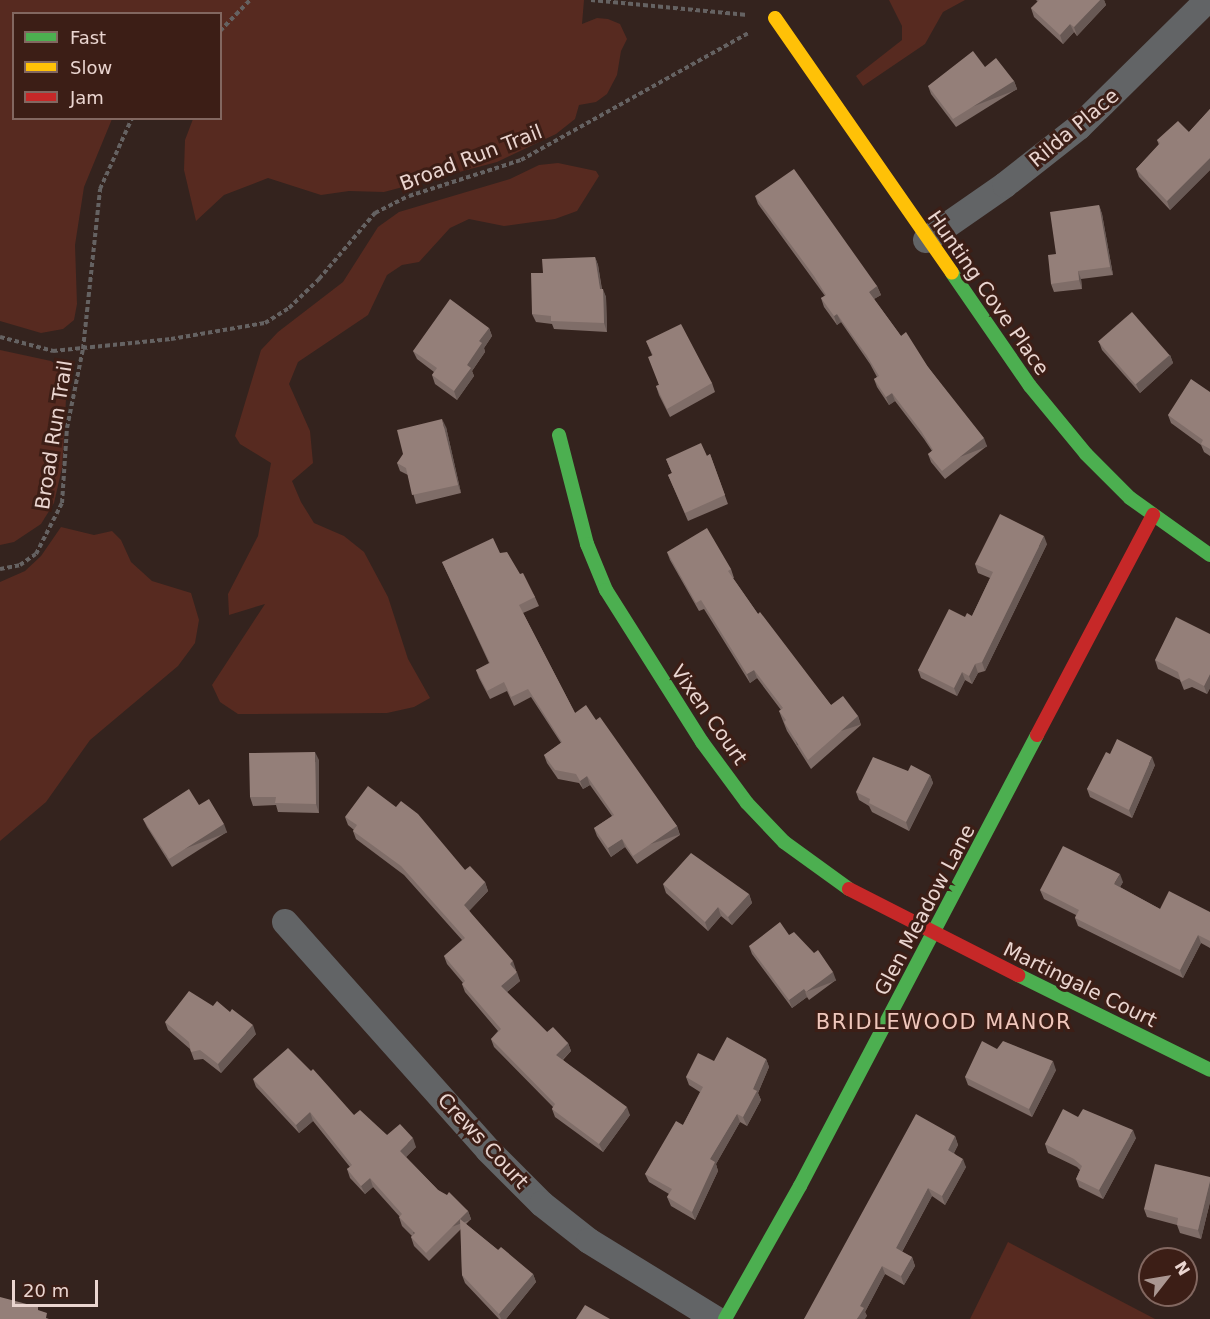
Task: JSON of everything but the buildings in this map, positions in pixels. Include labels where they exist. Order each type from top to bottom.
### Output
[{"type":"street","name":"Rilda Place","points":[[926,240],[1005,185],[1079,127],[1135,76],[1208,0]]},
{"type":"street","name":"Hunting Cove Place","points":[[775,18],[926,240],[1051,412],[1086,454],[1153,515],[1210,555]]},
{"type":"street","name":"Vixen Court","points":[[559,435],[587,544],[606,590],[642,653],[734,785],[784,842],[828,877],[934,935]]},
{"type":"street","name":"Glen Meadow Lane","points":[[725,1319],[934,935],[1153,515]]},
{"type":"street","name":"Crews Court","points":[[285,922],[488,1150],[542,1204],[589,1241],[716,1319]]},
{"type":"street","name":"Martingale Court","points":[[934,935],[1210,1070]]},
{"type":"path","points":[[222,29],[250,0]]},
{"type":"path","points":[[591,0],[775,18]]},
{"type":"path","name":"Broad Run Trail","points":[[0,337],[34,349],[83,349],[265,323],[289,308],[319,279],[375,213],[409,196],[521,160],[775,18]]},
{"type":"path","name":"Broad Run Trail","points":[[0,569],[20,565],[36,554],[62,503],[67,428],[83,349],[100,189],[131,120]]},
{"type":"shaded area","points":[[0,0],[584,0],[582,24],[597,18],[608,19],[620,24],[627,39],[621,51],[617,75],[607,94],[596,102],[579,105],[575,119],[556,134],[497,162],[384,192],[349,191],[321,195],[268,178],[224,195],[196,221],[184,170],[185,140],[193,120],[222,120],[222,12],[12,12],[12,120],[112,120],[84,187],[75,245],[77,304],[74,320],[63,329],[41,333],[0,321]]},
{"type":"shaded area","points":[[889,0],[965,0],[943,12],[925,44],[863,86],[856,76],[902,40],[902,26]]},
{"type":"shaded area","points":[[558,163],[596,171],[599,176],[577,211],[555,219],[504,226],[469,219],[450,228],[419,262],[402,265],[387,275],[368,315],[298,362],[289,384],[310,431],[313,463],[292,481],[301,502],[314,523],[344,536],[364,552],[388,597],[408,659],[430,698],[414,707],[387,713],[238,714],[220,702],[212,685],[265,604],[229,615],[228,594],[258,536],[271,463],[240,444],[235,436],[261,350],[278,332],[343,282],[378,227],[399,212],[510,179],[539,165]]},
{"type":"shaded area","points":[[0,350],[51,361],[62,369],[67,382],[62,468],[54,503],[41,524],[14,542],[0,545]]},
{"type":"shaded area","points":[[61,527],[94,535],[112,531],[121,540],[131,562],[152,581],[191,593],[199,620],[195,643],[178,666],[90,740],[46,802],[0,841],[0,582],[25,571],[41,556]]},
{"type":"shaded area","points":[[1008,1242],[1155,1319],[970,1319]]},
{"type":"traffic: fast","points":[[952,273],[1030,386],[1086,454],[1130,498],[1210,555]]},
{"type":"traffic: fast","points":[[559,435],[587,544],[606,590],[702,742],[747,803],[784,842],[849,889]]},
{"type":"traffic: fast","points":[[725,1319],[800,1186],[1037,735]]},
{"type":"traffic: fast","points":[[1018,975],[1210,1070]]},
{"type":"traffic: slow","points":[[775,18],[952,273]]},
{"type":"traffic: jam","points":[[1037,735],[1153,515]]},
{"type":"traffic: jam","points":[[849,889],[1018,975]]},
{"type":"district","name":"BRIDLEWOOD MANOR","points":[[944,1022]]}]
